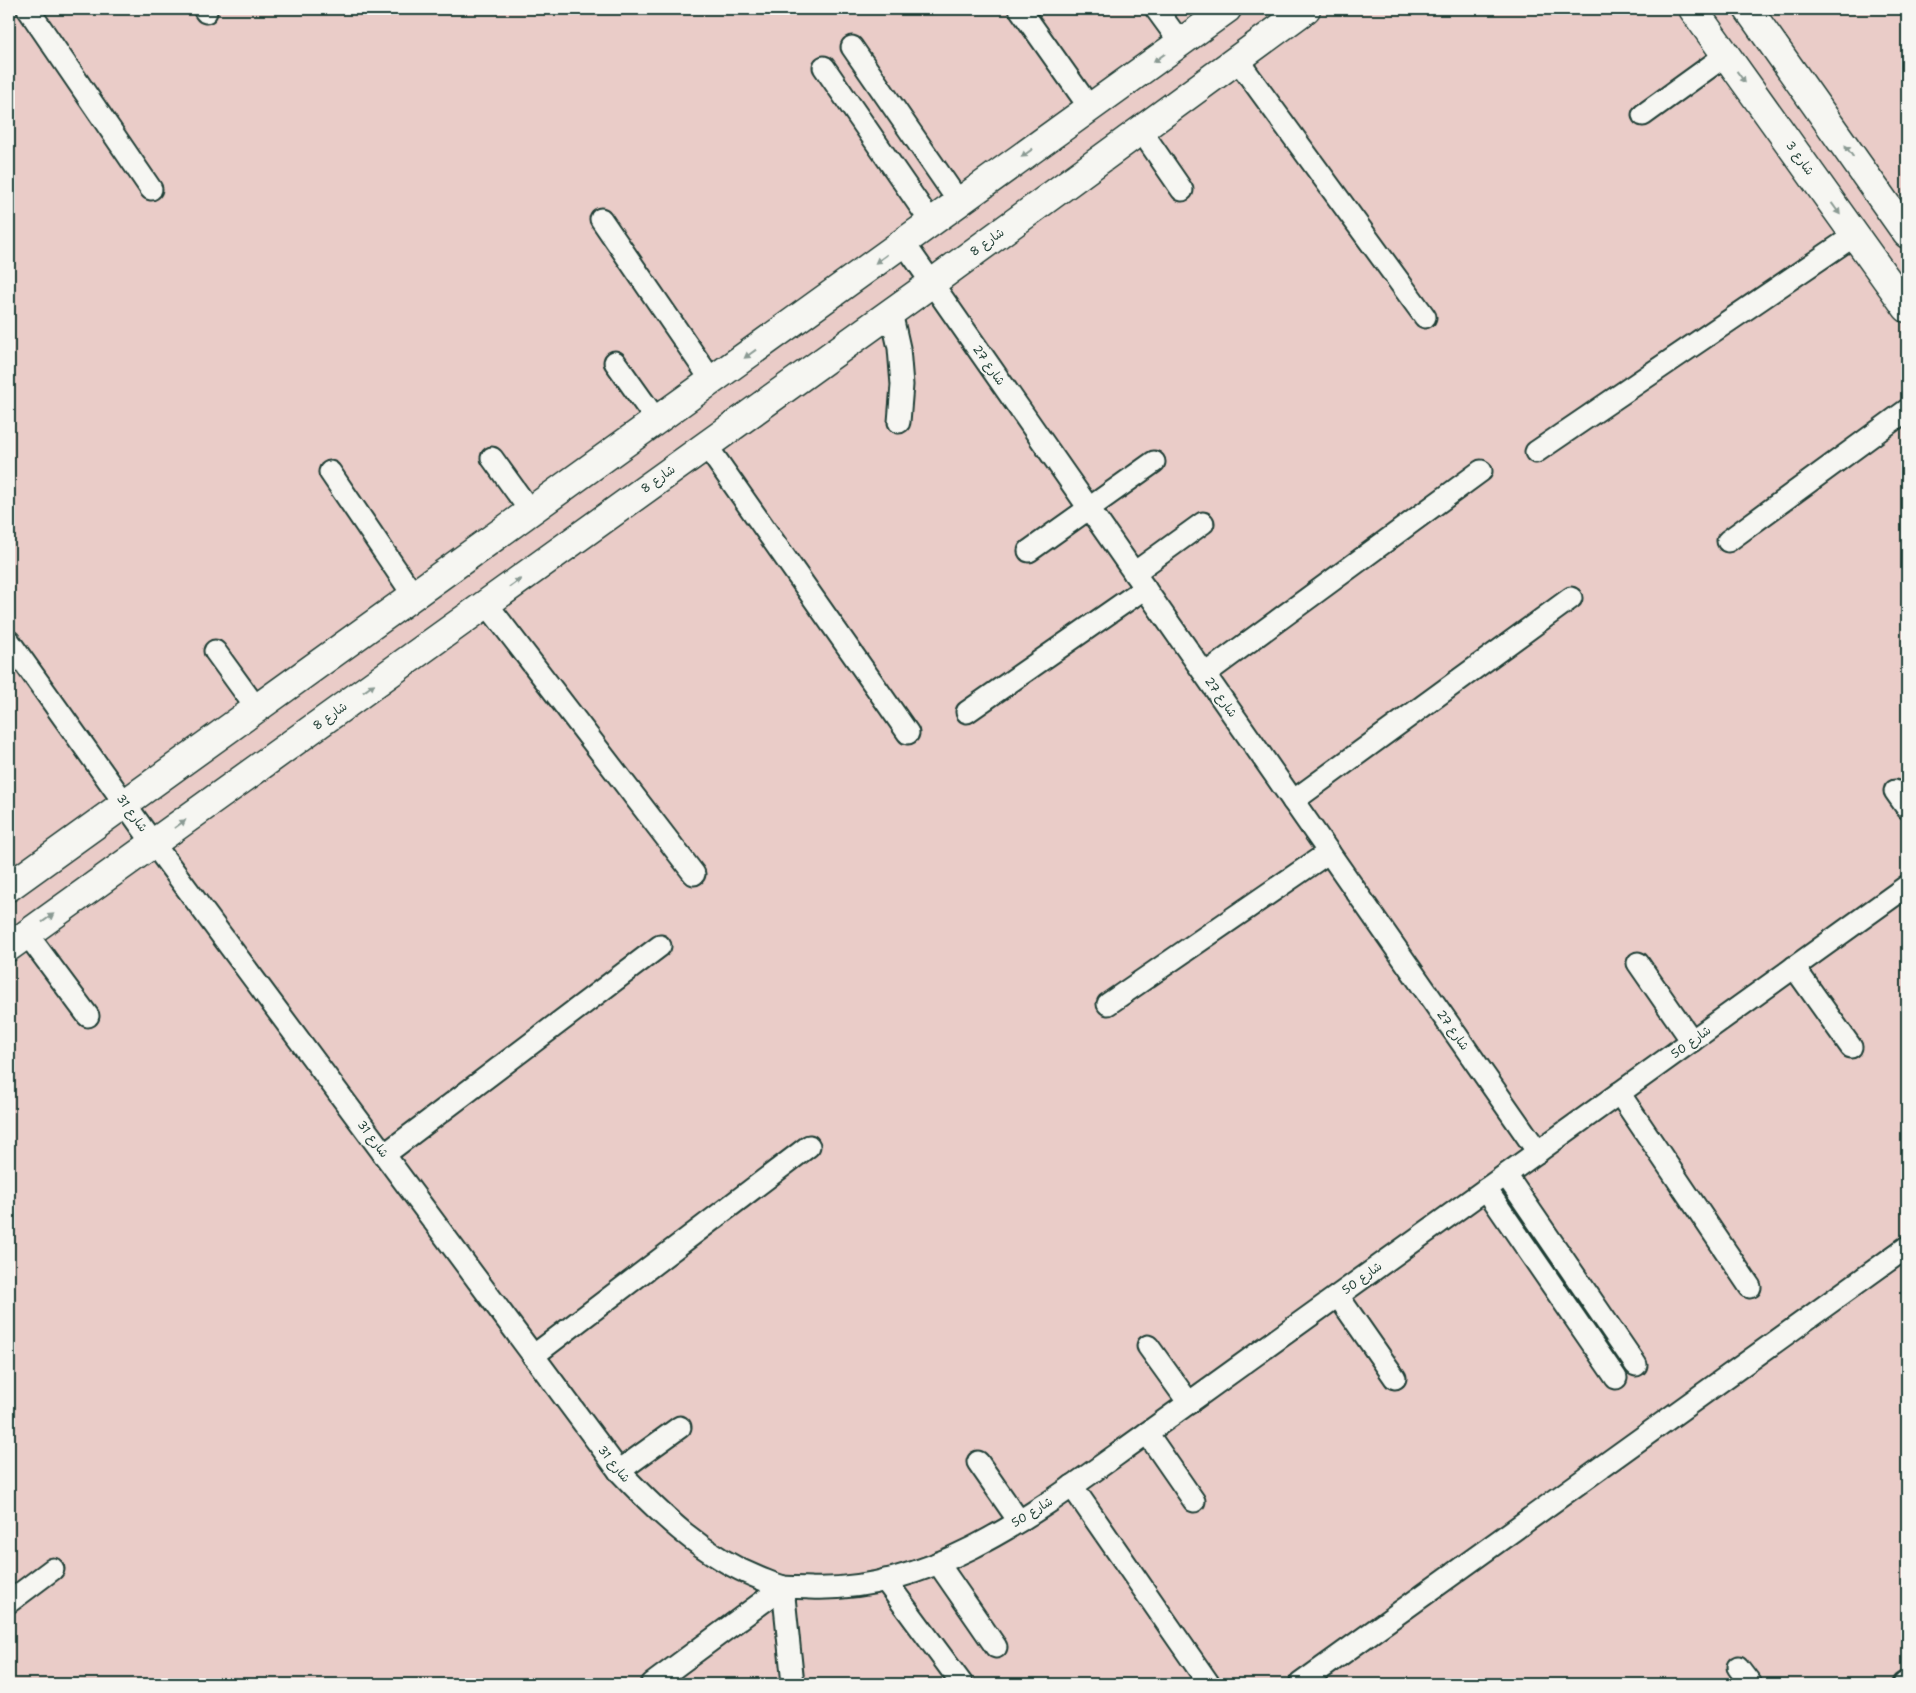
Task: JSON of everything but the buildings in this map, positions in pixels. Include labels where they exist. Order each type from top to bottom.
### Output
[{"type":"street","points":[[9,887],[1227,9]]},
{"type":"street","name":"شارع 8","points":[[18,940],[932,283],[1236,58],[1306,9]]},
{"type":"street","name":"شارع 3","points":[[1692,9],[1907,308]]},
{"type":"street","points":[[1748,9],[1907,234]]},
{"type":"lane","points":[[28,9],[151,189]]},
{"type":"lane","points":[[1020,9],[1090,108]]},
{"type":"lane","points":[[1156,9],[1180,42]]},
{"type":"lane","points":[[852,47],[959,202]]},
{"type":"lane","points":[[1643,115],[1726,55]]},
{"type":"lane","points":[[1236,58],[1425,317]]},
{"type":"lane","points":[[824,67],[931,222]]},
{"type":"lane","points":[[1140,129],[1182,190]]},
{"type":"lane","points":[[601,219],[712,381]]},
{"type":"lane","points":[[1536,452],[1855,235]]},
{"type":"lane","name":"شارع 27","points":[[904,242],[1538,1152]]},
{"type":"lane","points":[[891,312],[900,357],[902,385],[899,422]]},
{"type":"lane","points":[[615,362],[657,421]]},
{"type":"lane","points":[[1728,541],[1907,410]]},
{"type":"lane","points":[[706,445],[908,733]]},
{"type":"lane","points":[[492,458],[531,512]]},
{"type":"lane","points":[[1029,551],[1154,462]]},
{"type":"lane","points":[[1205,674],[1481,471]]},
{"type":"lane","points":[[330,472],[414,596]]},
{"type":"lane","points":[[967,712],[1139,580],[1202,524]]},
{"type":"lane","points":[[1294,801],[1571,598]]},
{"type":"lane","points":[[486,604],[694,874]]},
{"type":"lane","name":"شارع 31","points":[[9,641],[124,803],[618,1472],[654,1509],[694,1542],[737,1569],[783,1587]]},
{"type":"lane","points":[[215,651],[257,709]]},
{"type":"lane","points":[[1108,1004],[1329,852]]},
{"type":"lane","name":"شارع 50","points":[[783,1587],[834,1589],[886,1580],[938,1563],[979,1544],[1019,1521],[1147,1434],[1907,886]]},
{"type":"lane","points":[[18,940],[88,1016]]},
{"type":"lane","points":[[384,1155],[660,946]]},
{"type":"lane","points":[[1638,963],[1692,1041]]},
{"type":"lane","points":[[1794,967],[1851,1047]]},
{"type":"lane","points":[[1619,1093],[1750,1287]]},
{"type":"lane","points":[[534,1356],[809,1146]]},
{"type":"lane","points":[[1506,1175],[1636,1365]]},
{"type":"lane","points":[[1486,1189],[1616,1378]]},
{"type":"lane","points":[[1300,1684],[1907,1248]]},
{"type":"lane","points":[[1338,1296],[1395,1378]]},
{"type":"lane","points":[[1148,1346],[1189,1402]]},
{"type":"lane","points":[[618,1472],[680,1427]]},
{"type":"lane","points":[[1147,1434],[1194,1501]]},
{"type":"lane","points":[[978,1462],[1019,1521]]},
{"type":"lane","points":[[1072,1486],[1209,1684]]},
{"type":"lane","points":[[938,1563],[996,1647]]},
{"type":"lane","points":[[9,1602],[53,1569]]},
{"type":"lane","points":[[886,1580],[962,1684]]},
{"type":"lane","points":[[652,1684],[783,1587]]},
{"type":"lane","points":[[783,1587],[794,1684]]},
{"type":"lane","points":[[1738,1667],[1751,1684]]},
{"type":"shaded area","points":[[9,9],[1907,9],[1907,1684],[9,1684]]}]
